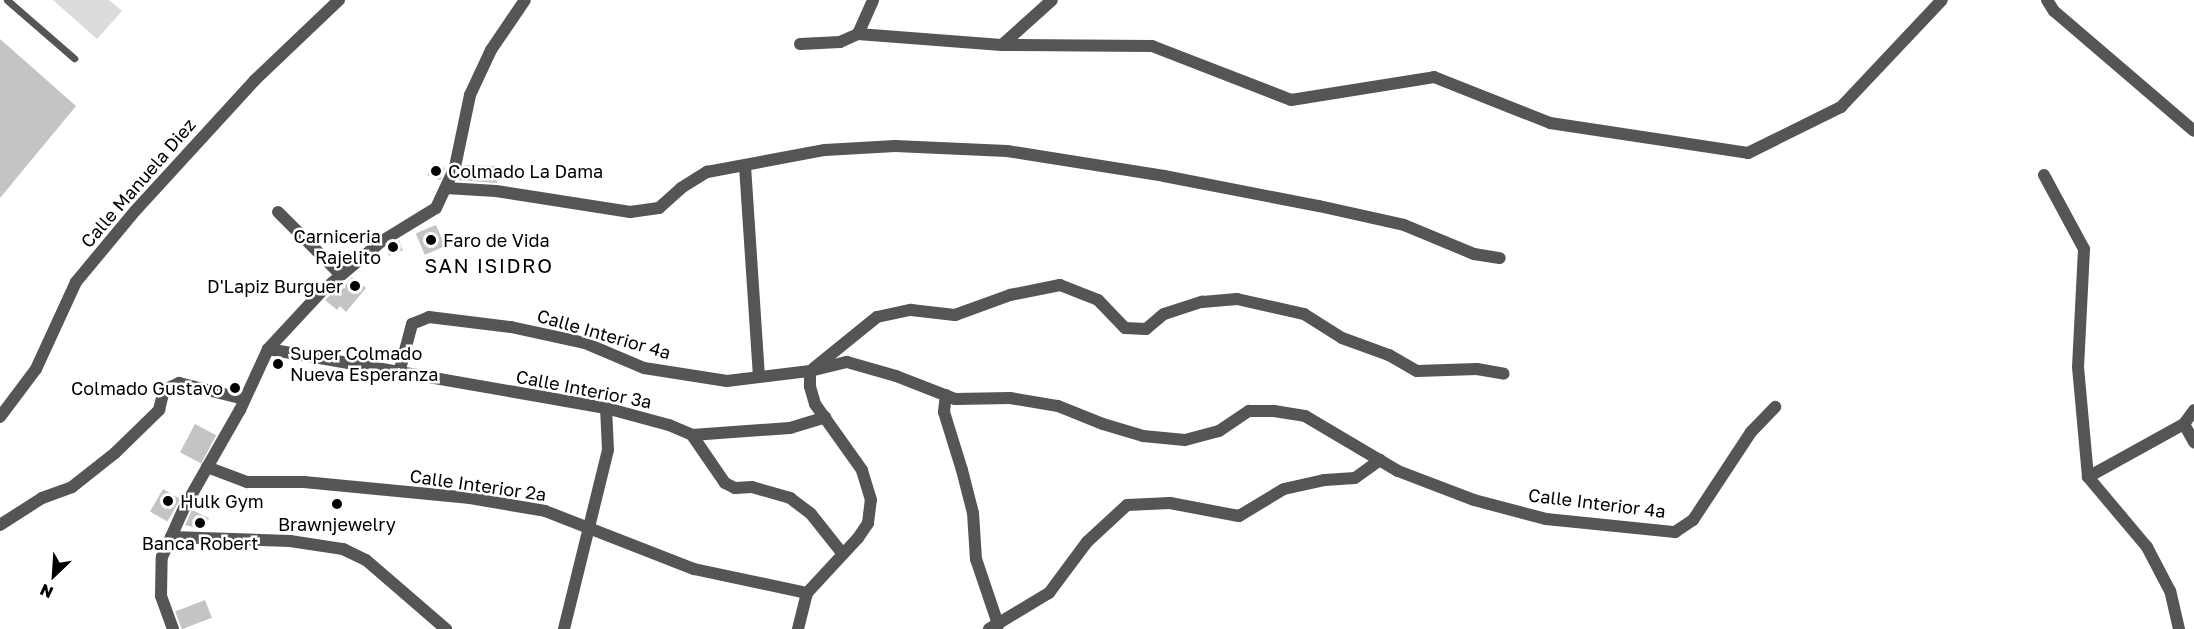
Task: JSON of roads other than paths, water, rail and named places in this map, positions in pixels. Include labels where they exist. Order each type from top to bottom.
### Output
[{"type":"street","name":"Calle Manuela Diez","points":[[0,417],[36,369],[76,282],[135,211],[255,80],[339,0]]},
{"type":"street","points":[[172,629],[161,596],[162,557],[268,349],[321,292],[341,275],[382,241],[436,208],[455,167],[470,95],[491,50],[525,0]]},
{"type":"street","points":[[858,34],[873,0]]},
{"type":"street","points":[[1002,45],[1052,0]]},
{"type":"street","points":[[800,44],[840,42],[858,34],[1002,45],[1152,46],[1291,100],[1434,77],[1550,123],[1748,153],[1841,107],[1942,0]]},
{"type":"street","points":[[2047,0],[2054,10],[2194,131]]},
{"type":"street","points":[[446,188],[496,191],[630,212],[659,208],[681,188],[707,172],[825,150],[895,146],[1007,151],[1164,176],[1319,206],[1404,225],[1474,254],[1500,258]]},
{"type":"street","points":[[746,166],[759,377]]},
{"type":"street","points":[[2044,175],[2084,249],[2078,367],[2088,477],[2147,546],[2170,591],[2178,629]]},
{"type":"street","points":[[278,212],[341,275]]},
{"type":"street","points":[[798,629],[807,593],[858,538],[868,523],[871,500],[862,470],[815,404],[810,386],[810,371],[877,317],[911,310],[956,315],[1010,295],[1060,285],[1098,300],[1125,328],[1146,329],[1164,314],[1202,302],[1238,299],[1304,314],[1342,338],[1389,355],[1417,371],[1477,369],[1504,374]]},
{"type":"street","name":"Calle Interior 4ª","points":[[399,373],[412,324],[429,317],[511,327],[585,344],[644,368],[727,381],[810,371],[847,362],[955,399],[1010,398],[1058,406],[1103,424],[1143,436],[1185,440],[1219,431],[1249,411],[1274,411],[1305,416],[1398,471],[1474,500],[1546,519],[1675,532],[1694,520],[1751,432],[1775,407]]},
{"type":"street","name":"Calle Interior 3ª","points":[[268,349],[606,408],[669,425],[692,435]]},
{"type":"street","points":[[0,525],[42,498],[72,487],[115,453],[159,410],[164,390],[179,383],[244,399]]},
{"type":"street","points":[[946,395],[944,412],[973,513],[976,559],[995,627],[1049,593],[1087,542],[1127,505],[1170,503],[1239,516],[1284,489],[1325,480],[1355,478],[1380,460]]},
{"type":"street","points":[[564,629],[608,450],[606,408]]},
{"type":"street","points":[[2088,477],[2184,424],[2194,410]]},
{"type":"street","points":[[692,435],[790,428],[825,417]]},
{"type":"street","points":[[2184,424],[2194,442]]},
{"type":"street","points":[[692,435],[725,483],[735,488],[752,487],[790,498],[811,514],[842,553]]},
{"type":"street","name":"Calle Interior 2ª","points":[[207,467],[247,482],[304,482],[481,500],[545,511],[694,569],[807,593]]},
{"type":"street","points":[[171,537],[290,542],[343,549],[366,560],[446,629]]},
{"type":"lane","points":[[7,0],[74,58]]},
{"type":"place","name":"Colmado La Dama","points":[[436,171]]},
{"type":"place","name":"Faro de Vida","points":[[431,240]]},
{"type":"place","name":"Carniceria Rajelito","points":[[393,247]]},
{"type":"place","name":"D'Lapiz Burguer","points":[[355,286]]},
{"type":"place","name":"Super Colmado Nueva Esperanza","points":[[278,364]]},
{"type":"place","name":"Colmado Gustavo","points":[[235,388]]},
{"type":"place","name":"Hulk Gym","points":[[168,501]]},
{"type":"place","name":"Brawnjewelry","points":[[337,504]]},
{"type":"place","name":"Banca Robert","points":[[200,523]]},
{"type":"district","name":"SAN ISIDRO","points":[[489,265]]}]
